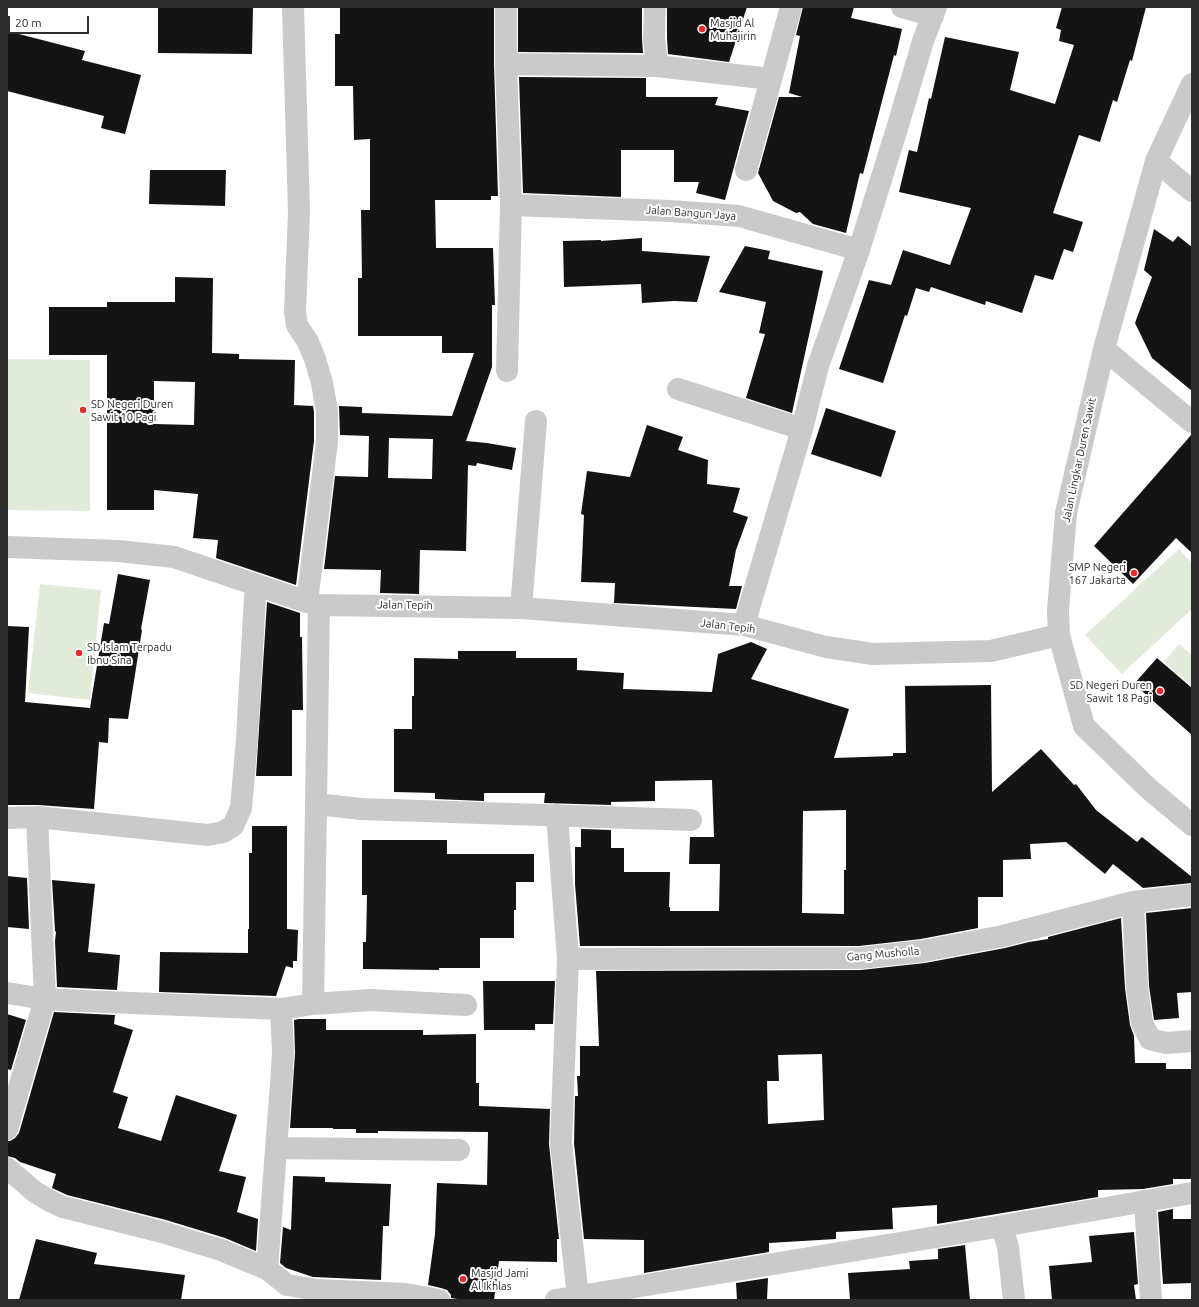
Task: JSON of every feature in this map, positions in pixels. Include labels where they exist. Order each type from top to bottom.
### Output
[{"type":"street","points":[[293,7],[299,212],[295,312],[297,325],[308,342],[315,359],[322,383],[327,411],[327,442],[313,603],[316,804],[313,1004]]},
{"type":"street","points":[[506,7],[506,64],[511,205],[507,371]]},
{"type":"street","points":[[655,7],[654,38],[657,66]]},
{"type":"street","points":[[746,170],[791,7]]},
{"type":"street","points":[[744,626],[802,429],[818,366],[858,250],[923,41],[934,12],[902,7]]},
{"type":"street","points":[[506,64],[657,66],[771,78]]},
{"type":"street","name":"Jalan Lingkar Duren Sawit","points":[[1192,84],[1156,161],[1104,349],[1066,513],[1058,610],[1059,635],[1084,726],[1149,789],[1192,825]]},
{"type":"street","points":[[1156,161],[1192,191]]},
{"type":"street","name":"Jalan Bangun Jaya","points":[[511,205],[670,211],[739,216],[858,250]]},
{"type":"street","points":[[1104,349],[1192,422]]},
{"type":"street","points":[[678,389],[802,429]]},
{"type":"street","points":[[521,608],[536,421]]},
{"type":"street","name":"Jalan Tepih","points":[[7,547],[118,551],[174,557],[313,603],[521,608],[744,626],[826,647],[873,654],[991,651],[1059,635]]},
{"type":"street","points":[[7,818],[37,818],[202,835],[223,832],[233,826],[240,808],[247,739],[255,597],[257,585]]},
{"type":"street","points":[[316,804],[361,809],[691,820]]},
{"type":"street","points":[[557,815],[568,960],[561,1143],[578,1297]]},
{"type":"street","points":[[7,1129],[45,999],[37,818]]},
{"type":"street","name":"Gang Musholla","points":[[568,960],[860,958],[923,951],[1003,936],[1133,902],[1192,895]]},
{"type":"street","points":[[1133,902],[1137,987],[1142,1023],[1150,1039],[1166,1043],[1192,1041]]},
{"type":"street","points":[[7,993],[45,999],[281,1009],[313,1004],[371,1000],[466,1005]]},
{"type":"street","points":[[267,1269],[283,1052],[281,1009]]},
{"type":"street","points":[[276,1148],[460,1150]]},
{"type":"street","points":[[7,1168],[35,1192],[63,1207],[162,1232],[221,1250],[267,1269],[287,1284],[317,1290],[406,1294],[440,1300]]},
{"type":"street","points":[[556,1300],[1192,1193]]},
{"type":"street","points":[[1145,1201],[1152,1300]]},
{"type":"street","points":[[1002,1226],[1008,1248],[1014,1300]]},
{"type":"green space","points":[[7,359],[90,360],[90,511],[7,510]]},
{"type":"green space","points":[[1179,549],[1192,563],[1192,609],[1122,674],[1085,635]]},
{"type":"green space","points":[[40,584],[101,590],[90,700],[28,693]]},
{"type":"green space","points":[[1179,644],[1192,655],[1192,686],[1164,662]]},
{"type":"building","points":[[340,7],[494,7],[494,64],[498,196],[491,196],[491,200],[435,200],[436,248],[493,248],[495,305],[492,305],[492,367],[466,441],[516,448],[512,470],[477,463],[476,466],[468,465],[466,551],[420,550],[419,594],[380,593],[381,570],[324,569],[335,476],[368,477],[369,436],[340,435],[339,406],[362,407],[362,413],[452,416],[474,353],[442,353],[442,336],[358,336],[358,278],[362,278],[361,210],[370,210],[370,139],[354,140],[353,86],[335,86],[335,34],[340,34]],"holes":[[[389,438],[433,439],[432,479],[388,478]]]},
{"type":"building","points":[[518,7],[642,7],[643,53],[518,52]]},
{"type":"building","name":"Masjid Al Muhajirin","points":[[667,7],[747,7],[729,62],[668,54]]},
{"type":"building","points":[[803,7],[854,7],[851,18],[902,29],[896,56],[894,55],[863,174],[860,173],[846,233],[813,224],[800,212],[796,213],[773,201],[758,173],[779,97],[802,97],[789,93],[800,36],[796,35]]},
{"type":"building","points":[[1062,7],[1146,7],[1132,61],[1130,60],[1117,102],[1113,100],[1100,142],[1079,135],[1053,213],[1083,222],[1073,252],[1064,249],[1053,280],[1035,275],[1022,313],[986,301],[985,305],[931,287],[929,292],[916,288],[907,316],[905,315],[883,383],[839,369],[869,280],[891,285],[903,250],[950,265],[971,208],[899,192],[909,150],[917,152],[945,37],[1019,52],[1010,90],[1055,104],[1074,45],[1059,41],[1061,30],[1056,28]]},
{"type":"building","points":[[158,8],[253,8],[252,54],[158,53]]},
{"type":"building","points":[[7,31],[85,51],[82,60],[141,75],[125,134],[101,128],[104,116],[7,91]]},
{"type":"building","points":[[519,77],[646,78],[646,97],[718,97],[715,105],[749,111],[725,200],[696,193],[699,182],[674,182],[674,150],[621,150],[621,197],[523,193]]},
{"type":"building","points":[[150,170],[226,170],[225,206],[149,204]]},
{"type":"building","points":[[1154,229],[1173,242],[1178,236],[1192,247],[1192,391],[1152,358],[1135,323],[1152,277],[1144,270]]},
{"type":"building","points":[[642,238],[642,251],[710,256],[697,302],[674,301],[642,303],[641,284],[564,287],[563,241],[601,241]]},
{"type":"building","points":[[745,246],[770,251],[768,259],[823,271],[792,413],[746,398],[765,334],[759,333],[766,302],[719,292]]},
{"type":"building","points":[[175,277],[213,278],[212,353],[239,354],[239,359],[295,360],[294,405],[313,406],[314,412],[314,441],[296,585],[216,558],[218,540],[193,538],[198,494],[154,490],[154,510],[107,510],[107,355],[49,355],[49,307],[107,307],[107,302],[175,302]],"holes":[[[154,381],[195,382],[194,425],[154,424]]]},
{"type":"building","points":[[826,408],[896,431],[881,477],[811,454]]},
{"type":"building","points":[[647,425],[683,437],[678,450],[708,460],[707,484],[740,488],[733,512],[748,517],[736,550],[729,586],[742,586],[736,609],[614,603],[615,583],[581,582],[584,515],[581,514],[587,471],[630,477]]},
{"type":"building","points":[[1192,434],[1192,553],[1176,538],[1133,584],[1094,546]]},
{"type":"building","points":[[118,574],[150,580],[141,629],[128,719],[109,718],[108,743],[99,742],[94,809],[38,805],[7,805],[7,626],[29,627],[25,702],[90,708],[104,623],[109,624]]},
{"type":"building","points":[[267,602],[300,613],[300,637],[302,637],[303,710],[292,710],[292,776],[256,776]]},
{"type":"building","points":[[751,642],[767,649],[751,679],[849,709],[834,758],[893,756],[893,753],[906,753],[905,686],[991,685],[992,792],[1041,749],[1074,785],[1076,784],[1096,810],[1137,842],[1142,837],[1192,877],[1192,883],[1143,888],[1113,864],[1105,874],[1066,842],[1030,844],[1031,859],[1003,860],[1003,897],[978,897],[978,928],[921,939],[859,946],[580,946],[575,884],[575,847],[581,847],[581,829],[611,830],[611,848],[624,848],[624,872],[670,872],[670,911],[719,911],[720,864],[689,864],[690,837],[714,837],[712,780],[655,781],[655,801],[611,802],[611,805],[544,803],[545,793],[484,793],[484,801],[435,799],[435,793],[394,792],[394,729],[412,729],[414,658],[458,659],[458,651],[516,651],[516,658],[577,658],[577,670],[624,673],[623,689],[712,692],[718,654]],"holes":[[[846,810],[846,870],[844,870],[844,914],[802,913],[803,811]]]},
{"type":"building","points":[[1157,658],[1192,688],[1192,735],[1134,684]]},
{"type":"building","points":[[252,826],[287,826],[287,929],[298,930],[297,961],[293,961],[293,968],[286,966],[276,996],[159,992],[160,952],[248,953],[249,853],[252,853]]},
{"type":"building","points":[[362,840],[447,840],[447,854],[534,854],[534,882],[516,882],[514,938],[480,938],[480,968],[439,968],[439,970],[363,969],[363,942],[366,942],[367,895],[362,895]]},
{"type":"building","points":[[7,876],[27,878],[29,929],[7,927]]},
{"type":"building","points":[[52,880],[95,884],[88,952],[120,955],[117,990],[57,987],[56,932]]},
{"type":"building","points":[[1192,908],[1192,992],[1177,993],[1179,1018],[1154,1020],[1149,986],[1146,913]]},
{"type":"building","points":[[1121,918],[1125,988],[1130,1025],[1134,1036],[1135,1063],[1166,1063],[1166,1069],[1192,1069],[1192,1179],[1173,1179],[1173,1184],[1143,1189],[1098,1190],[1098,1197],[937,1224],[937,1205],[892,1208],[893,1229],[836,1232],[836,1239],[769,1243],[769,1252],[644,1273],[644,1240],[584,1239],[574,1143],[575,1096],[578,1096],[577,1076],[580,1076],[580,1046],[599,1046],[596,971],[861,970],[925,963],[1048,939],[1048,937]],"holes":[[[822,1054],[824,1120],[768,1124],[767,1081],[779,1081],[778,1055]]]},
{"type":"building","points":[[483,981],[555,981],[553,1024],[535,1024],[535,1030],[484,1030]]},
{"type":"building","points":[[54,1012],[115,1015],[114,1024],[133,1030],[113,1092],[128,1097],[118,1128],[161,1141],[176,1095],[237,1115],[219,1171],[246,1177],[237,1212],[258,1219],[256,1251],[225,1238],[166,1220],[67,1195],[52,1188],[56,1174],[7,1156],[7,1141],[15,1138],[19,1133]]},
{"type":"building","points":[[7,1014],[26,1020],[11,1070],[7,1069]]},
{"type":"building","points":[[326,1019],[326,1030],[423,1030],[423,1035],[476,1034],[476,1083],[479,1083],[479,1106],[550,1109],[549,1144],[559,1239],[557,1239],[557,1262],[499,1261],[494,1300],[464,1300],[451,1298],[451,1295],[447,1290],[428,1285],[435,1234],[437,1183],[487,1185],[488,1132],[378,1131],[378,1133],[356,1133],[356,1129],[290,1128],[295,1053],[294,1020]]},
{"type":"building","points":[[293,1176],[325,1177],[325,1182],[391,1184],[389,1226],[383,1226],[381,1280],[313,1277],[286,1268],[280,1263],[283,1227],[291,1230]]},
{"type":"building","points":[[1173,1209],[1173,1219],[1192,1219],[1192,1283],[1163,1284],[1158,1212]]},
{"type":"building","points":[[1134,1232],[1138,1284],[1134,1285],[1136,1300],[1052,1300],[1049,1266],[1092,1262],[1089,1236]]},
{"type":"building","points":[[36,1239],[97,1253],[94,1264],[185,1275],[181,1300],[19,1300]]},
{"type":"building","points":[[965,1245],[970,1300],[850,1300],[848,1273],[910,1269],[909,1261],[938,1259],[938,1249]]},
{"type":"building","points":[[768,1278],[767,1300],[737,1300],[736,1283]]},
{"type":"place","name":"Masjid Al Muhajirin","points":[[702,29]]},
{"type":"place","name":"SD Negeri Duren Sawit 10 Pagi","points":[[83,410]]},
{"type":"place","name":"SMP Negeri 167 Jakarta","points":[[1134,573]]},
{"type":"place","name":"SD Islam Terpadu Ibnu Sina","points":[[79,653]]},
{"type":"place","name":"SD Negeri Duren Sawit 18 Pagi","points":[[1160,691]]},
{"type":"place","name":"Masjid Jami Al Ikhlas","points":[[463,1279]]}]
